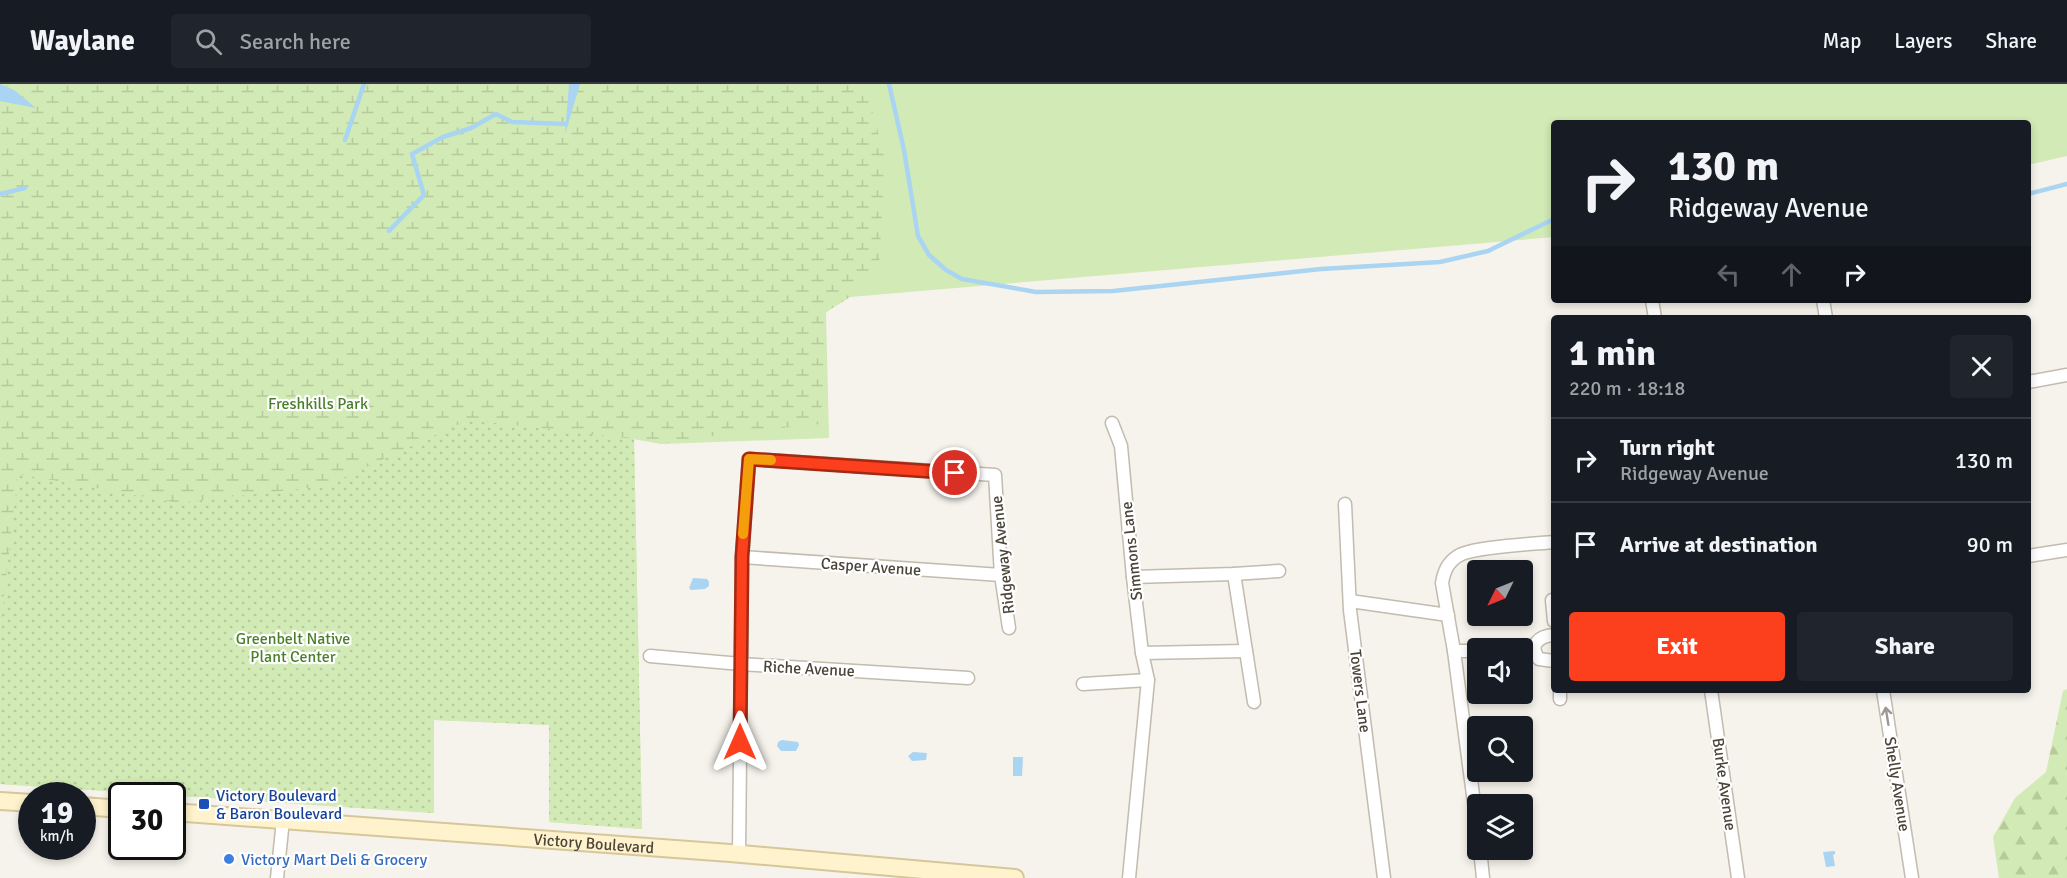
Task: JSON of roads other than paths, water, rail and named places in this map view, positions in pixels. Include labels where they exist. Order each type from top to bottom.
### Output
[{"type":"main road","points":[[0,801],[18,802]]},
{"type":"main road","name":"Victory Boulevard","points":[[186,813],[739,854],[1015,878]]},
{"type":"street","points":[[2031,381],[2067,375]]},
{"type":"street","name":"Simmons Lane","points":[[1112,423],[1120,446],[1142,653],[1148,680],[1129,878]]},
{"type":"street","name":"Ridgeway Avenue","points":[[739,854],[742,557],[749,459],[994,475],[1001,575],[1010,628]]},
{"type":"street","name":"Towers Lane","points":[[1345,504],[1350,601],[1384,878]]},
{"type":"street","points":[[1473,794],[1454,651],[1442,583],[1444,572],[1448,564],[1466,552],[1551,542]]},
{"type":"street","points":[[2031,556],[2067,550]]},
{"type":"street","name":"Casper Avenue","points":[[742,557],[1001,575]]},
{"type":"street","points":[[1133,577],[1279,571]]},
{"type":"street","points":[[1234,574],[1254,702]]},
{"type":"street","points":[[1350,601],[1448,615]]},
{"type":"street","points":[[1533,644],[1538,639],[1551,635]]},
{"type":"street","points":[[1142,653],[1246,651]]},
{"type":"street","points":[[1454,651],[1467,651]]},
{"type":"street","points":[[1533,654],[1539,659],[1551,661]]},
{"type":"street","name":"Riche Avenue","points":[[650,656],[968,678]]},
{"type":"street","points":[[1083,684],[1148,680]]},
{"type":"street","name":"Burke Avenue","points":[[1711,693],[1738,878]]},
{"type":"street","name":"Shelly Avenue","points":[[1883,693],[1912,878]]},
{"type":"street","points":[[277,878],[283,820]]},
{"type":"street","points":[[1482,860],[1484,878]]},
{"type":"water","points":[[0,84],[14,90],[36,108],[0,101]]},
{"type":"water","points":[[569,84],[580,84],[565,134]]},
{"type":"water","points":[[693,578],[707,579],[709,586],[705,589],[691,590],[689,588]]},
{"type":"water","points":[[782,740],[798,742],[796,751],[781,751],[777,746]]},
{"type":"water","points":[[913,752],[927,753],[926,760],[912,761],[908,756]]},
{"type":"water","points":[[1013,757],[1023,757],[1022,776],[1013,776]]},
{"type":"water","points":[[1835,851],[1833,855],[1835,866],[1826,867],[1823,852]]},
{"type":"waterway","points":[[345,140],[364,84]]},
{"type":"waterway","points":[[889,84],[904,150],[918,236],[929,255],[946,270],[962,279],[1036,292],[1113,291],[1321,269],[1440,262],[1488,251],[1551,220]]},
{"type":"waterway","points":[[389,231],[424,195],[412,154],[443,137],[471,128],[496,114],[512,122],[566,124]]},
{"type":"waterway","points":[[2031,193],[2067,184]]},
{"type":"waterway","points":[[0,194],[25,188]]},
{"type":"place","name":"Victory Boulevard & Baron Boulevard","points":[[204,804]]},
{"type":"place","name":"Victory Mart Deli & Grocery","points":[[229,859]]},
{"type":"park label","name":"Freshkills Park","points":[[318,403]]},
{"type":"park label","name":"Greenbelt Native Plant Center","points":[[293,647]]}]
